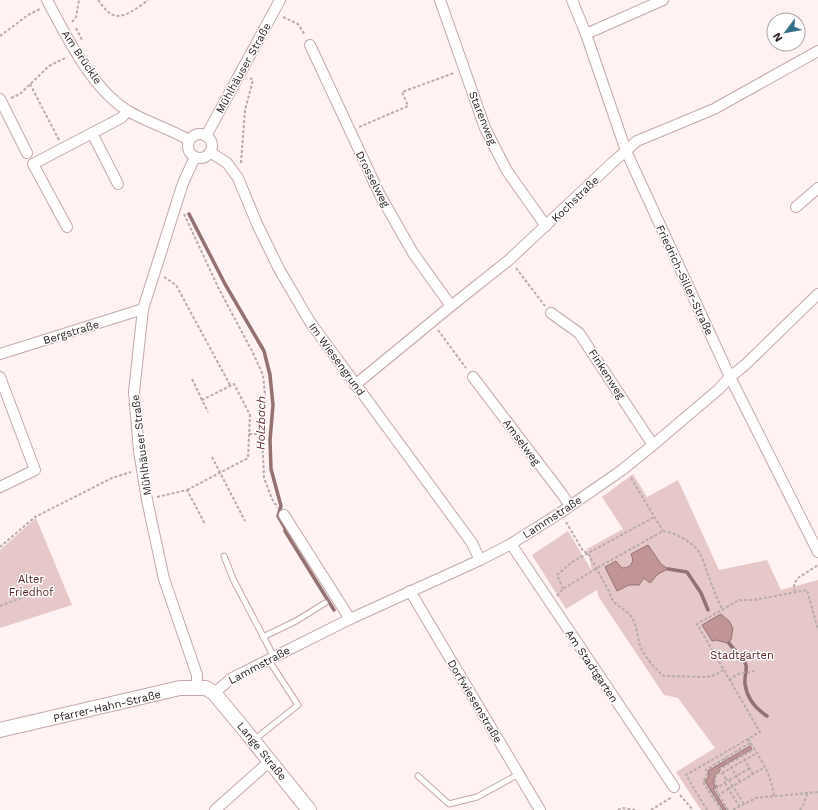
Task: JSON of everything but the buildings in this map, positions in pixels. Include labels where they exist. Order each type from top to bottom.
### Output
[{"type":"main road","name":"Pfarrer-Hahn-Straße","points":[[0,730],[180,688],[206,688],[214,694]]},
{"type":"main road","name":"Lange Straße","points":[[214,694],[308,810]]},
{"type":"street","name":"Mühlhäuser Straße","points":[[206,136],[280,0]]},
{"type":"street","name":"Starenweg","points":[[440,0],[485,128],[507,171],[546,226]]},
{"type":"street","name":"Friedrich-Siller-Straße","points":[[572,0],[586,34],[626,151],[730,377],[818,552]]},
{"type":"street","points":[[586,34],[655,5],[663,0]]},
{"type":"street","name":"Am Brückle","points":[[48,2],[76,52],[93,78],[110,95],[128,110],[189,140]]},
{"type":"street","name":"Drosselweg","points":[[309,43],[380,195],[413,253],[451,306]]},
{"type":"street","name":"Kochstraße","points":[[355,385],[509,260],[637,141],[714,109],[818,51]]},
{"type":"street","points":[[0,99],[27,153]]},
{"type":"street","points":[[67,227],[33,164],[121,118],[128,110]]},
{"type":"street","points":[[92,133],[118,184]]},
{"type":"street","points":[[197,134],[206,136],[212,143],[210,152],[204,158],[191,155],[188,148],[189,140],[197,134]]},
{"type":"street","name":"Im Wiesengrund","points":[[210,152],[227,163],[238,178],[257,224],[279,269],[310,322],[472,544],[480,560]]},
{"type":"street","name":"Mühlhäuser Straße","points":[[195,157],[183,183],[143,309],[134,392],[139,451],[146,500],[164,579],[197,675],[197,688]]},
{"type":"street","points":[[796,207],[818,188]]},
{"type":"street","name":"Lammstraße","points":[[214,694],[232,678],[271,658],[350,619],[480,560],[511,544],[570,506],[625,467],[719,389],[818,295]]},
{"type":"street","name":"Bergstraße","points":[[0,354],[143,309]]},
{"type":"street","name":"Finkenweg","points":[[551,313],[579,333],[653,445]]},
{"type":"street","points":[[0,377],[35,470],[0,487]]},
{"type":"street","name":"Amselweg","points":[[473,378],[570,506]]},
{"type":"street","points":[[284,515],[350,619]]},
{"type":"street","name":"Am Stadtgarten","points":[[511,544],[675,792]]},
{"type":"street","name":"Dorfwiesenstraße","points":[[410,591],[540,810]]},
{"type":"street","points":[[215,810],[270,762]]},
{"type":"lane","points":[[224,556],[233,579],[263,637],[271,658],[298,705],[253,741]]},
{"type":"lane","points":[[263,637],[325,603]]},
{"type":"lane","points":[[418,776],[448,804],[477,797],[519,774]]},
{"type":"path","points":[[72,22],[76,17],[79,0]]},
{"type":"path","points":[[98,0],[109,13],[113,16],[118,16],[128,13],[148,0]]},
{"type":"path","points":[[0,36],[48,2]]},
{"type":"path","points":[[286,18],[298,24],[309,43]]},
{"type":"path","points":[[20,94],[49,66],[76,52]]},
{"type":"path","points":[[349,131],[408,106],[402,92],[464,69]]},
{"type":"path","points":[[238,178],[243,150],[245,110],[253,80],[242,70]]},
{"type":"path","points":[[30,84],[55,132]]},
{"type":"path","points":[[176,207],[182,210],[218,287],[263,375],[266,403],[262,434],[264,478],[272,499],[284,515]]},
{"type":"path","points":[[509,260],[551,313]]},
{"type":"path","points":[[155,272],[176,285],[230,385]]},
{"type":"path","points":[[432,322],[473,378]]},
{"type":"path","points":[[192,379],[208,412]]},
{"type":"path","points":[[146,500],[187,490],[248,458],[250,415],[234,384],[202,400]]},
{"type":"path","points":[[249,434],[262,434]]},
{"type":"path","points":[[212,457],[245,521]]},
{"type":"path","points":[[625,467],[663,531]]},
{"type":"path","points":[[0,547],[35,517],[112,478],[142,468]]},
{"type":"path","points":[[187,490],[205,524]]},
{"type":"path","points":[[563,589],[557,576],[572,562],[654,517]]},
{"type":"path","points":[[569,528],[584,551],[588,553],[597,568],[610,593],[610,599],[632,618],[640,646],[660,673],[664,676],[707,677],[715,675],[723,670]]},
{"type":"path","points":[[550,604],[563,589],[663,531],[676,535],[689,542],[697,549],[722,609]]},
{"type":"path","points":[[795,592],[794,584],[798,578],[818,565]]},
{"type":"path","points":[[0,606],[42,590]]},
{"type":"path","points":[[707,810],[686,775],[760,732],[697,624],[739,600],[754,600],[807,590],[818,630]]},
{"type":"path","points":[[729,680],[743,672],[748,673],[756,670]]},
{"type":"path","points":[[748,739],[765,767],[772,784],[774,796]]},
{"type":"path","points":[[721,810],[703,782],[707,775],[706,770],[750,743]]},
{"type":"path","points":[[718,787],[714,782],[716,774],[729,764],[754,749]]},
{"type":"path","points":[[739,750],[753,774]]},
{"type":"path","points":[[721,771],[731,768],[756,753]]},
{"type":"path","points":[[726,758],[740,782]]},
{"type":"path","points":[[717,764],[744,804]]},
{"type":"path","points":[[714,797],[765,767]]},
{"type":"path","points":[[729,780],[750,768]]},
{"type":"path","points":[[726,779],[724,781],[739,806]]},
{"type":"path","points":[[725,783],[715,789],[728,810]]},
{"type":"path","points":[[651,810],[675,792],[693,810]]},
{"type":"path","points":[[733,810],[756,798],[818,792]]},
{"type":"path","points":[[800,810],[807,794]]},
{"type":"path","points":[[618,810],[622,808],[635,810]]},
{"type":"green space","name":"Stadtgarten","points":[[633,474],[647,497],[678,480],[719,570],[767,560],[781,590],[818,580],[818,810],[701,810],[676,772],[715,748],[678,698],[664,695],[598,596],[597,590],[566,609],[532,555],[568,531],[592,571],[587,549],[623,529],[602,497]]},
{"type":"green space","name":"Alter Friedhof","points":[[36,518],[72,605],[0,628],[0,550]]},
{"type":"shaded area","points":[[648,545],[661,564],[668,569],[658,574],[650,583],[644,578],[639,585],[629,585],[617,591],[605,567],[616,561],[622,568],[630,566],[633,560],[631,554]]},
{"type":"shaded area","points":[[721,614],[729,621],[733,628],[731,640],[727,643],[716,640],[712,641],[702,625]]},
{"type":"shaded area","points":[[750,746],[752,749],[719,768],[720,771],[716,774],[713,782],[716,787],[713,789],[726,810],[723,810],[705,781],[709,776],[708,771]]},
{"type":"waterway","name":"Holzbach","points":[[189,214],[225,284],[264,351],[270,375],[273,405],[270,440],[271,469],[281,506],[278,516],[285,528],[285,531],[334,610]]},
{"type":"waterway","points":[[668,569],[687,572],[701,593],[708,610]]},
{"type":"waterway","points":[[729,643],[746,665],[745,684],[750,698],[759,710],[767,716]]}]
